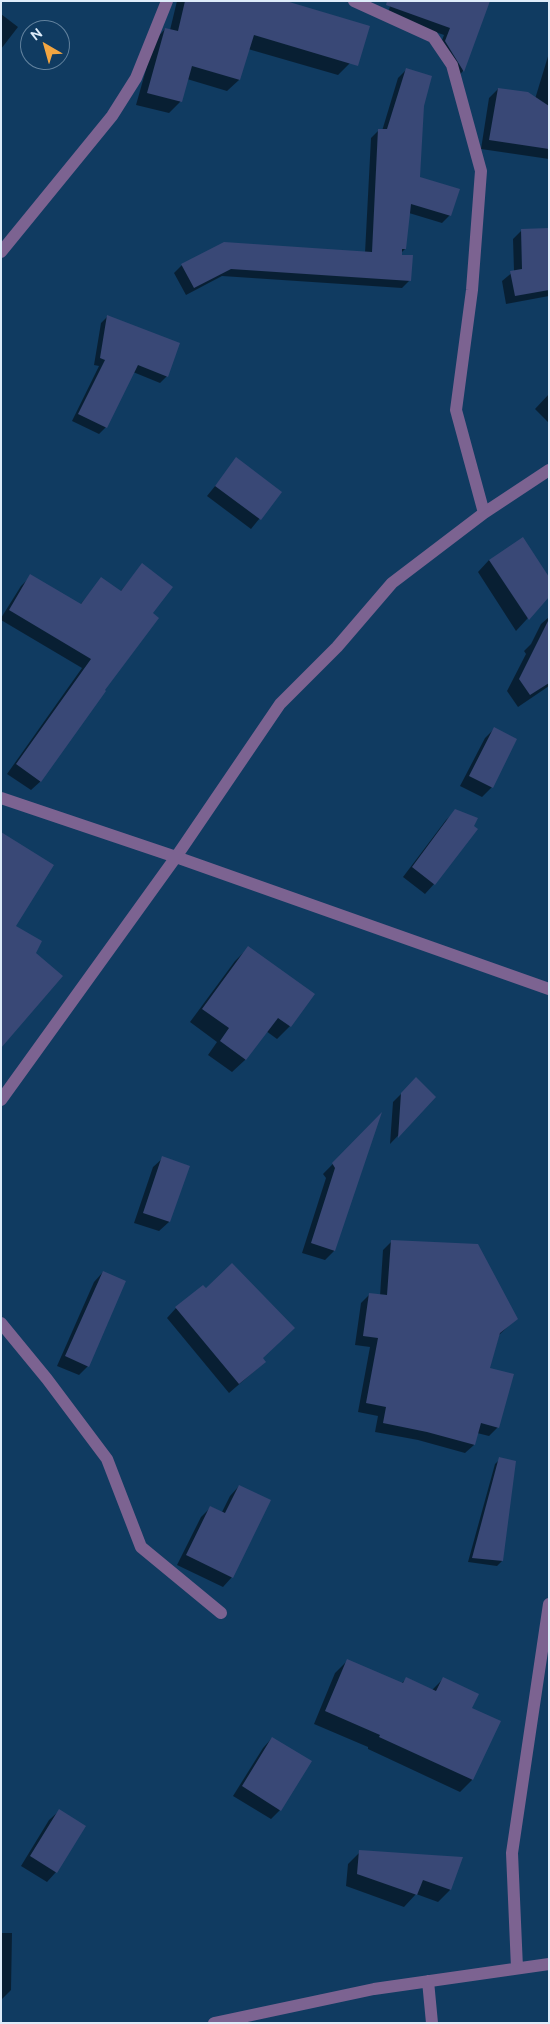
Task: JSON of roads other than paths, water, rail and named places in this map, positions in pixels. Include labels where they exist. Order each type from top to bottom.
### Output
[{"type":"street","points":[[1,252],[112,116],[136,78],[167,1]]},
{"type":"street","points":[[354,1],[433,37],[452,65],[481,171],[472,290],[456,410],[484,513]]},
{"type":"street","points":[[1,1100],[176,857],[280,704],[337,647],[392,583],[484,513],[549,470]]},
{"type":"street","points":[[1,798],[176,857],[549,989]]},
{"type":"street","points":[[1,1323],[47,1378],[107,1459],[142,1547],[221,1614]]},
{"type":"street","points":[[517,1968],[512,1853],[549,1604]]},
{"type":"street","points":[[214,2023],[374,1989],[549,1964]]},
{"type":"street","points":[[428,1981],[432,2023]]}]
